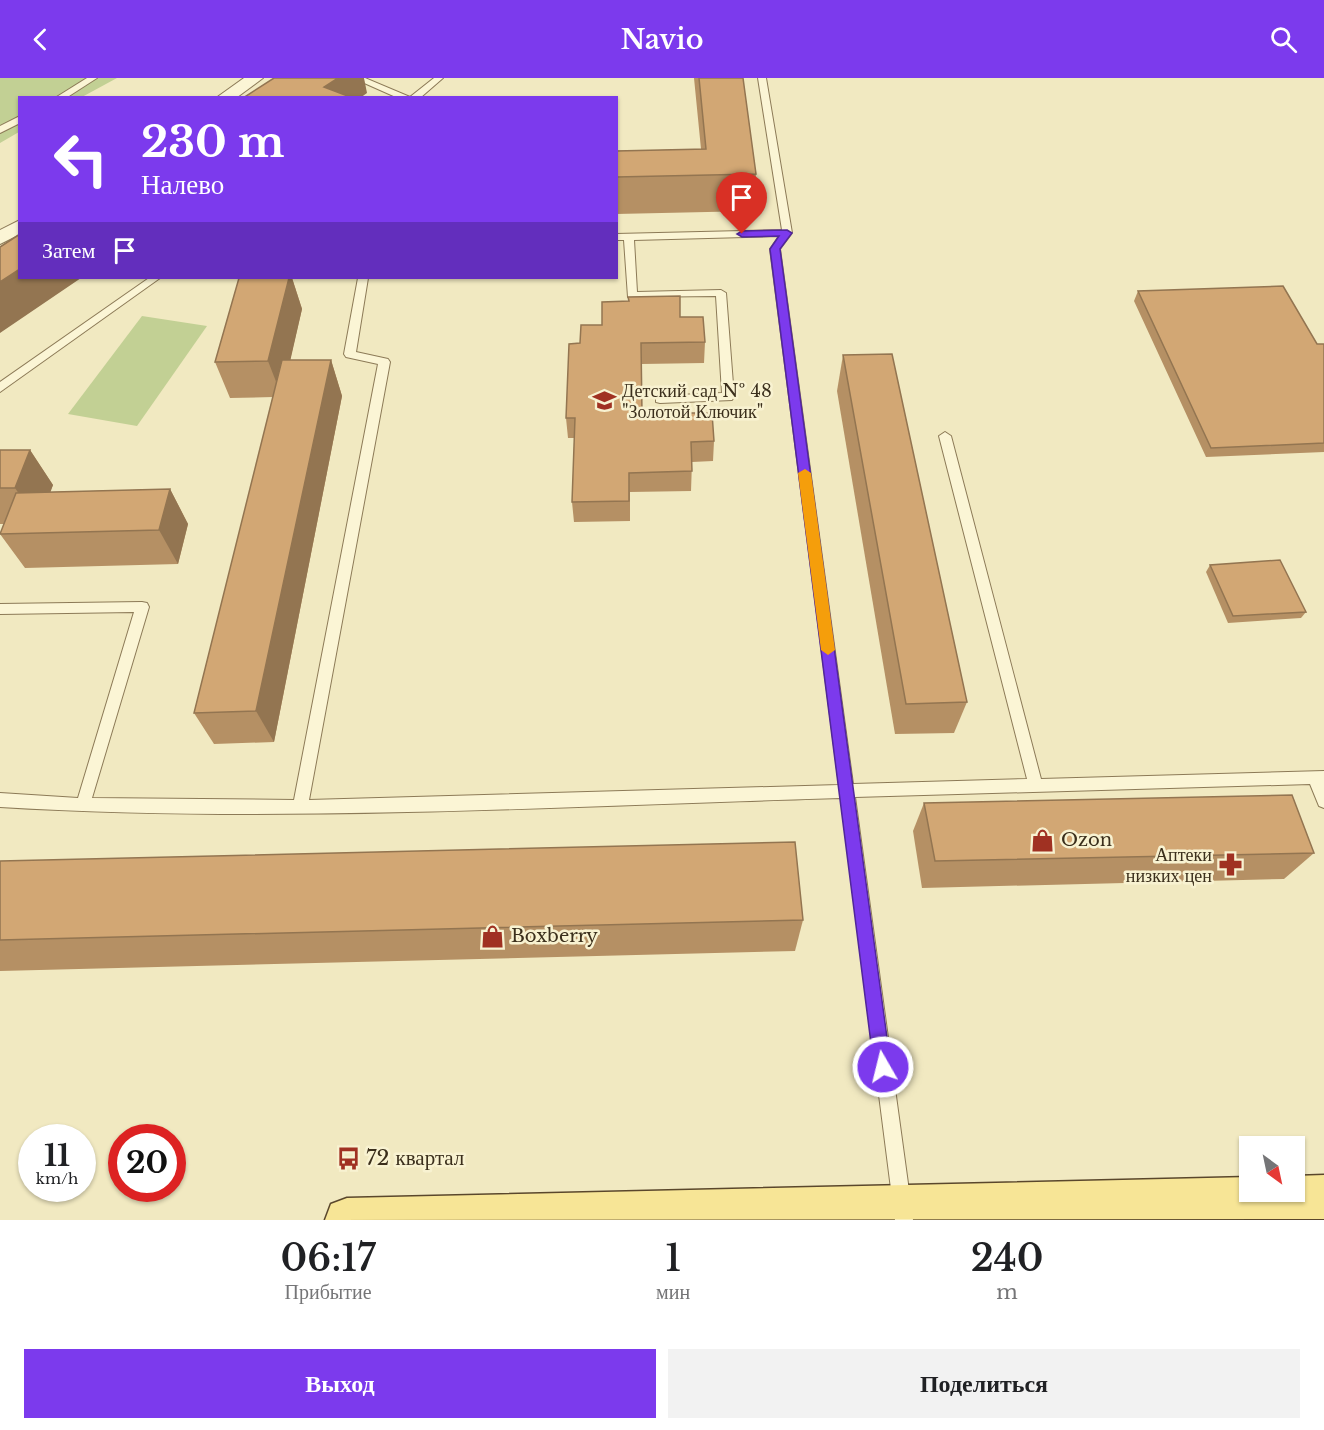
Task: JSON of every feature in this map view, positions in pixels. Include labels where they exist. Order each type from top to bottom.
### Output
[{"type":"main road","points":[[347,1220],[903,1213],[1324,1197]]},
{"type":"street","points":[[227,96],[255,78]]},
{"type":"street","points":[[0,238],[18,227]]},
{"type":"lane","points":[[62,96],[93,78]]},
{"type":"lane","points":[[357,78],[402,96]]},
{"type":"lane","points":[[416,96],[439,78]]},
{"type":"lane","points":[[762,78],[787,233],[775,249],[903,1213]]},
{"type":"lane","points":[[0,130],[18,120]]},
{"type":"lane","points":[[618,237],[787,233]]},
{"type":"lane","points":[[628,237],[632,295],[721,293],[729,397],[660,399]]},
{"type":"lane","points":[[0,388],[154,279]]},
{"type":"lane","points":[[300,807],[384,362],[350,354],[363,279]]},
{"type":"lane","points":[[945,436],[1036,787]]},
{"type":"lane","points":[[0,609],[141,607],[83,805]]},
{"type":"lane","points":[[0,800],[83,805],[300,807],[1319,778],[1324,801]]},
{"type":"green space","points":[[0,78],[117,78],[84,96],[18,96],[18,133],[0,143]]},
{"type":"green space","points":[[142,316],[207,326],[137,426],[68,414]]},
{"type":"building","points":[[274,78],[338,78],[324,87],[348,96],[246,96]]},
{"type":"building","points":[[699,78],[743,78],[756,174],[618,177],[618,151],[706,149]]},
{"type":"building","points":[[18,235],[18,270],[0,282],[0,247]]},
{"type":"building","points":[[239,279],[289,279],[268,361],[215,362]]},
{"type":"building","points":[[1283,286],[1317,344],[1324,344],[1324,443],[1211,448],[1138,291]]},
{"type":"building","points":[[680,296],[680,317],[703,317],[705,342],[641,343],[642,413],[712,413],[714,441],[691,442],[692,471],[629,473],[629,501],[572,502],[575,418],[566,418],[569,344],[580,343],[581,325],[602,325],[602,302],[629,301],[628,297]]},
{"type":"building","points":[[892,354],[967,702],[906,704],[843,355]]},
{"type":"building","points":[[282,360],[331,360],[256,711],[194,713]]},
{"type":"building","points":[[0,450],[30,450],[15,488],[0,488]]},
{"type":"building","points":[[170,489],[159,530],[0,534],[16,493]]},
{"type":"building","points":[[1280,560],[1306,612],[1233,616],[1210,565]]},
{"type":"building","points":[[1292,795],[1314,853],[935,861],[924,803]]},
{"type":"building","points":[[795,842],[803,920],[0,940],[0,861]]},
{"type":"slow traffic","points":[[805,473],[828,650]]},
{"type":"place","name":"Детский сад № 48 \"Золотой Ключик\"","points":[[604,401]]},
{"type":"place","name":"Ozon","points":[[1043,840]]},
{"type":"place","name":"Аптеки низких цен","points":[[1230,865]]},
{"type":"place","name":"Boxberry","points":[[493,936]]},
{"type":"place","name":"72 квартал","points":[[348,1158]]},
{"type":"route","points":[[742,234],[787,233],[775,249],[883,1067]]}]
